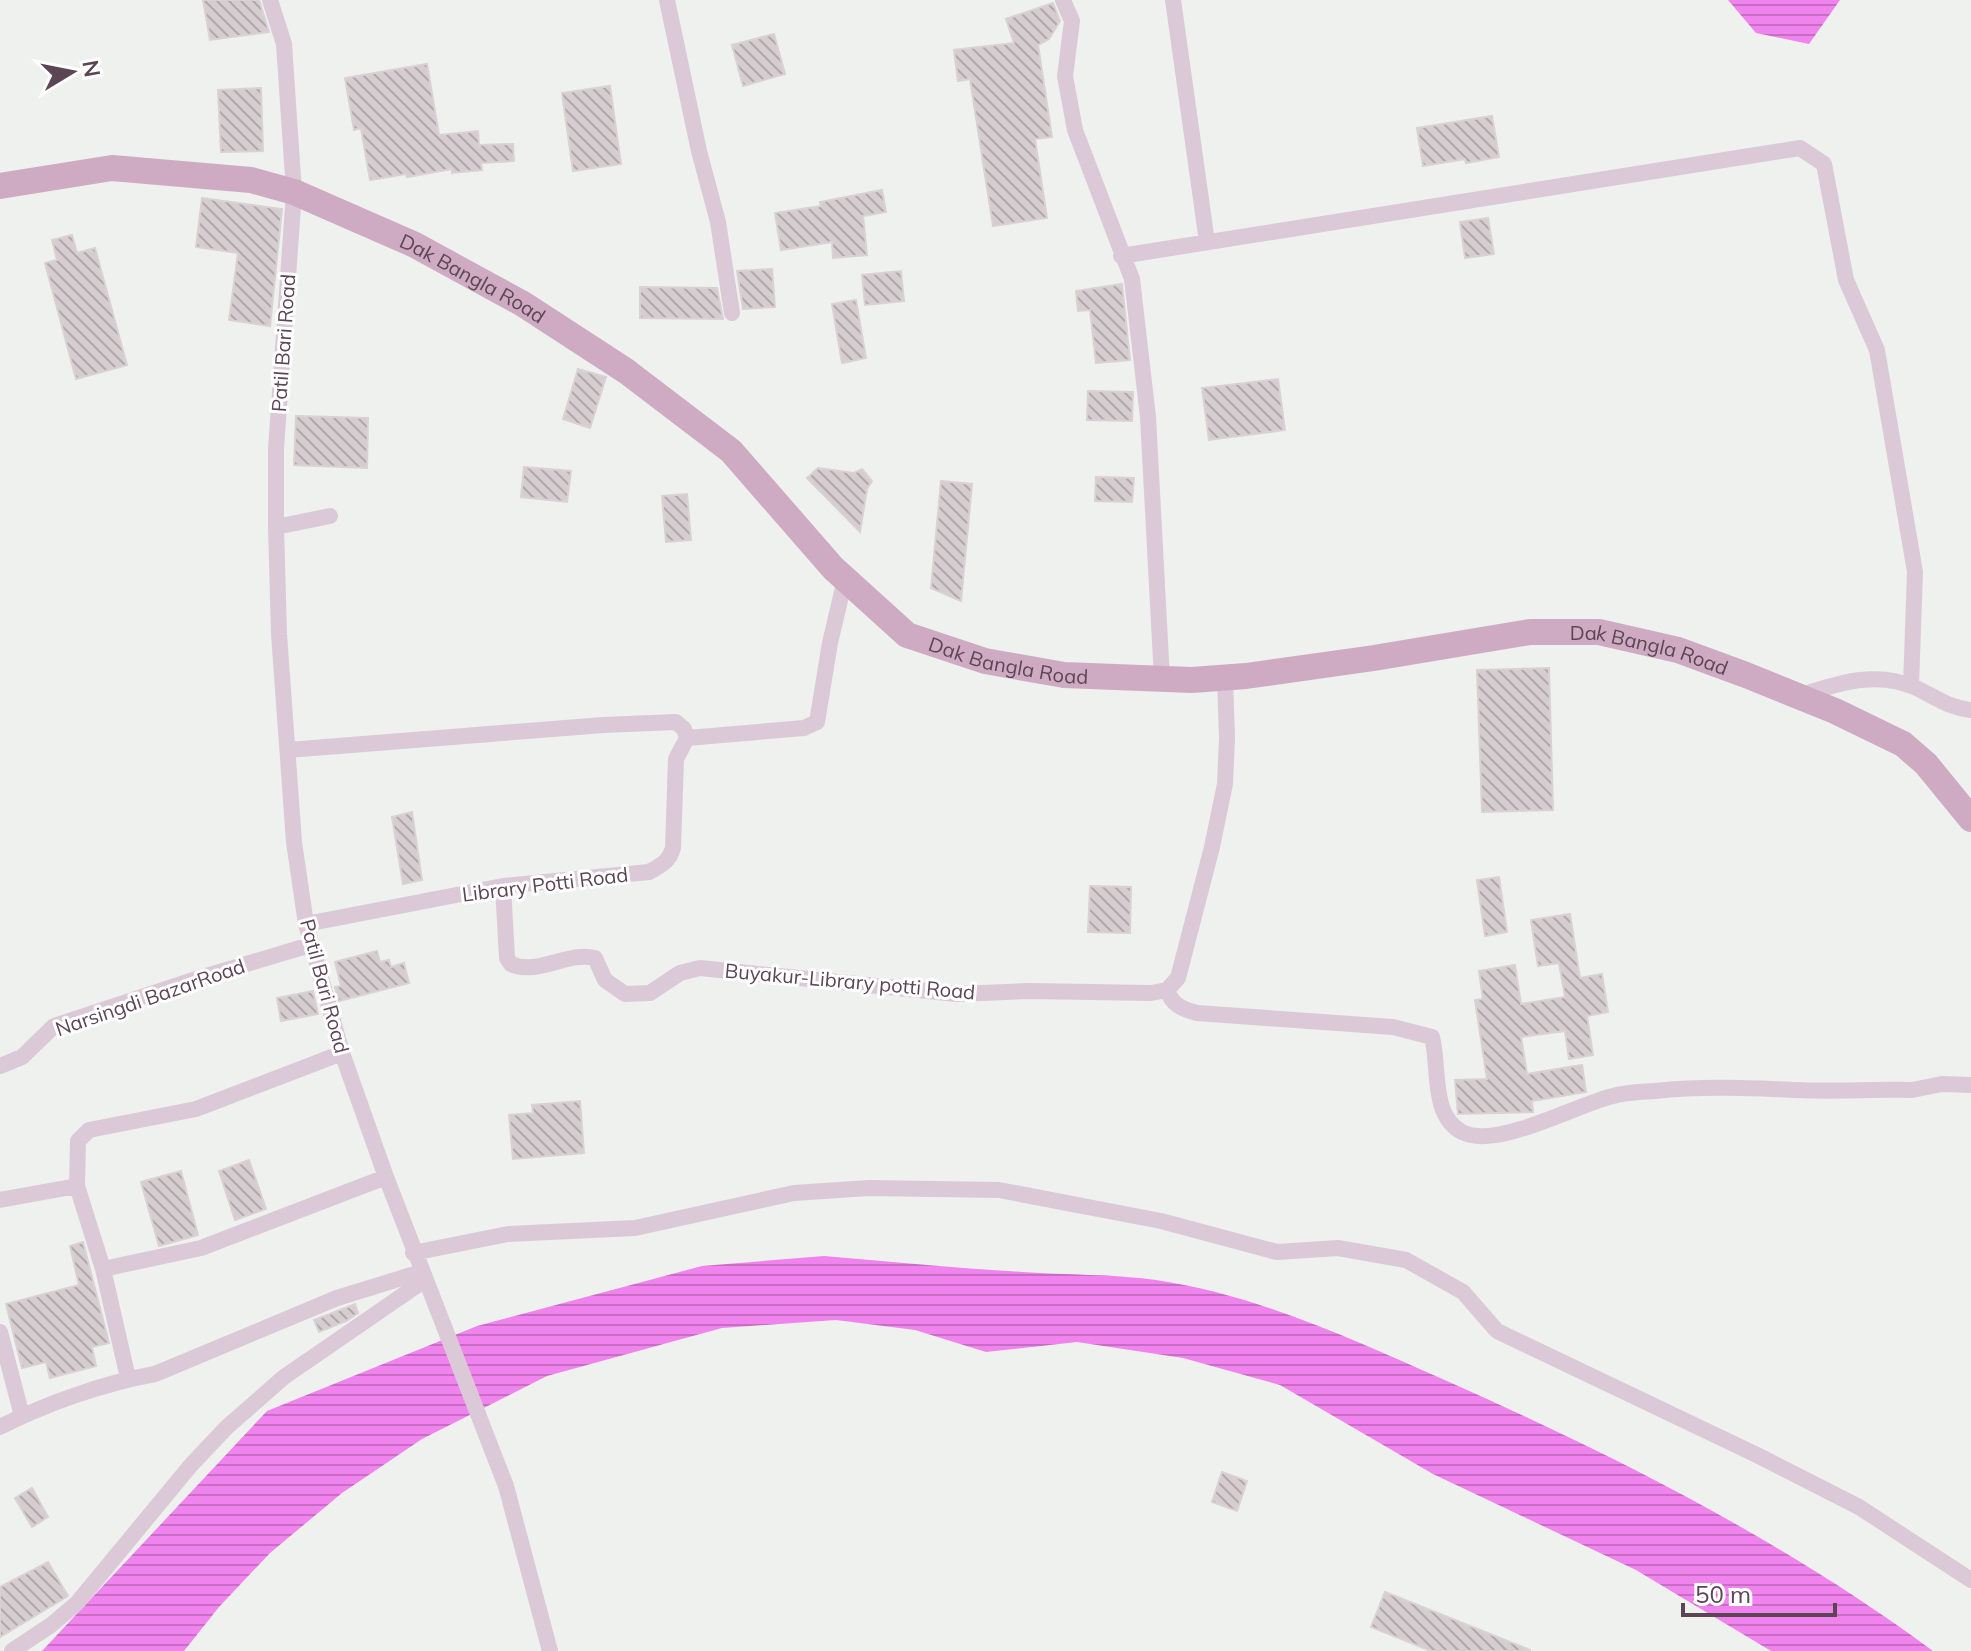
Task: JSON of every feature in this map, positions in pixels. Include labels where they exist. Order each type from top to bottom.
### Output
[{"type":"main road","name":"Dak Bangla Road","points":[[0,186],[112,168],[251,180],[294,192],[415,245],[523,304],[626,371],[731,451],[845,579],[907,635],[985,661],[1064,675],[1225,678],[1530,632],[1599,632],[1678,650],[1799,696],[1903,744],[1926,764],[1971,819]]},
{"type":"street","name":"Patil Bari Road","points":[[270,0],[280,23],[284,44],[294,192],[276,449],[276,527],[279,634],[294,842],[306,924],[342,1053],[413,1253],[506,1486],[550,1651]]},
{"type":"street","points":[[667,0],[699,151],[718,222],[732,313]]},
{"type":"street","points":[[1063,0],[1072,21],[1065,76],[1075,130],[1132,279],[1148,417],[1162,679]]},
{"type":"street","points":[[1173,0],[1207,242]]},
{"type":"street","points":[[1121,256],[1800,148],[1824,164],[1846,280],[1877,350],[1915,572],[1911,685]]},
{"type":"street","points":[[276,527],[330,516]]},
{"type":"street","points":[[288,750],[603,725],[676,722],[684,729],[687,738],[804,728],[817,722],[830,643],[845,579]]},
{"type":"street","points":[[1225,678],[1225,784],[1178,978],[1167,990],[1180,1008],[1197,1013],[1393,1027],[1432,1037],[1445,1116],[1452,1126],[1469,1135],[1512,1133],[1614,1095],[1683,1088],[1912,1090],[1942,1084],[1971,1085]]},
{"type":"street","points":[[1799,696],[1855,679],[1911,685],[1951,708],[1971,710]]},
{"type":"street","name":"Library Potti Road","points":[[306,924],[503,886],[649,872],[664,864],[673,848],[676,759],[687,738]]},
{"type":"street","name":"Buyakur-Library potti Road","points":[[503,886],[507,958],[511,964],[530,967],[585,956],[595,958],[605,980],[625,994],[650,993],[680,973],[700,968],[957,994],[1029,991],[1151,993],[1167,990]]},
{"type":"street","name":"Narsingdi BazarRoad","points":[[0,1066],[22,1057],[54,1026],[310,945]]},
{"type":"street","points":[[128,1378],[103,1269],[77,1186],[78,1141],[89,1130],[196,1109],[342,1053]]},
{"type":"street","points":[[103,1269],[201,1248],[386,1177]]},
{"type":"street","points":[[0,1200],[77,1186]]},
{"type":"street","points":[[413,1253],[508,1234],[635,1228],[794,1193],[869,1188],[999,1190],[1161,1221],[1277,1252],[1338,1248],[1406,1260],[1463,1292],[1497,1331],[1859,1507],[1971,1580]]},
{"type":"street","points":[[0,1427],[22,1416],[128,1378],[155,1374],[337,1298],[425,1280]]},
{"type":"street","points":[[12,1651],[77,1603],[191,1465],[227,1427],[284,1377],[425,1280]]},
{"type":"street","points":[[0,1332],[22,1416]]},
{"type":"shaded area","points":[[1728,0],[1840,0],[1809,44],[1756,33]]},
{"type":"shaded area","points":[[824,1256],[1156,1280],[1231,1296],[1305,1321],[1447,1381],[1574,1440],[1698,1503],[1818,1573],[1933,1651],[1771,1651],[1636,1570],[1433,1474],[1280,1385],[1183,1358],[1077,1342],[986,1352],[915,1330],[836,1320],[722,1328],[547,1376],[422,1439],[342,1493],[270,1553],[219,1607],[184,1651],[42,1651],[267,1411],[477,1326],[702,1266]]},
{"type":"building","points":[[203,0],[259,0],[269,32],[210,40]]},
{"type":"building","points":[[1053,3],[1060,21],[1049,39],[1038,45],[1052,137],[1035,139],[1047,218],[993,226],[970,79],[958,81],[954,50],[1014,43],[1006,19]]},
{"type":"building","points":[[774,34],[785,74],[743,86],[732,45]]},
{"type":"building","points":[[427,64],[439,135],[478,131],[479,145],[513,144],[514,161],[481,163],[482,170],[452,173],[452,169],[370,180],[361,128],[354,130],[345,78]]},
{"type":"building","points":[[610,86],[621,164],[573,171],[562,93]]},
{"type":"building","points":[[261,88],[263,151],[221,152],[218,90]]},
{"type":"building","points":[[1492,116],[1499,157],[1423,166],[1417,128]]},
{"type":"building","points":[[882,190],[886,212],[863,216],[867,255],[833,258],[832,242],[781,250],[775,213],[821,206],[820,202]]},
{"type":"building","points":[[202,198],[282,209],[270,326],[229,320],[238,253],[196,247]]},
{"type":"building","points":[[1488,218],[1494,254],[1465,258],[1460,222]]},
{"type":"building","points":[[72,235],[77,253],[95,248],[127,365],[76,379],[45,263],[57,260],[52,240]]},
{"type":"building","points":[[772,269],[775,307],[743,309],[737,271]]},
{"type":"building","points":[[901,271],[904,301],[865,305],[862,275]]},
{"type":"building","points":[[1122,284],[1130,360],[1096,363],[1090,310],[1078,311],[1076,291]]},
{"type":"building","points":[[640,287],[717,288],[723,319],[640,318]]},
{"type":"building","points":[[856,300],[866,358],[842,363],[832,304]]},
{"type":"building","points":[[578,369],[606,377],[590,428],[563,419]]},
{"type":"building","points":[[1278,379],[1285,430],[1209,440],[1202,388]]},
{"type":"building","points":[[1088,391],[1133,392],[1132,421],[1087,420]]},
{"type":"building","points":[[296,416],[368,418],[367,468],[294,465]]},
{"type":"building","points":[[524,467],[571,471],[567,502],[521,497]]},
{"type":"building","points":[[818,468],[854,473],[862,469],[872,481],[867,489],[860,532],[807,478]]},
{"type":"building","points":[[1096,477],[1134,478],[1132,502],[1095,501]]},
{"type":"building","points":[[941,481],[972,484],[961,601],[931,588]]},
{"type":"building","points":[[687,494],[691,540],[666,542],[662,496]]},
{"type":"building","points":[[1549,668],[1553,810],[1482,812],[1477,670]]},
{"type":"building","points":[[412,812],[422,880],[403,884],[392,817]]},
{"type":"building","points":[[1499,877],[1507,932],[1485,936],[1477,880]]},
{"type":"building","points":[[1090,886],[1131,887],[1130,933],[1088,932]]},
{"type":"building","points":[[1570,914],[1580,978],[1602,974],[1608,1012],[1587,1016],[1593,1055],[1569,1059],[1565,1031],[1521,1037],[1527,1074],[1582,1065],[1586,1092],[1532,1101],[1533,1112],[1458,1114],[1455,1080],[1487,1079],[1475,1000],[1483,999],[1479,971],[1515,965],[1521,1004],[1565,997],[1559,963],[1538,966],[1531,920]]},
{"type":"building","points":[[377,951],[380,962],[389,960],[391,967],[404,963],[409,983],[339,1001],[335,987],[341,986],[335,962]]},
{"type":"building","points":[[313,991],[318,1014],[281,1021],[277,998]]},
{"type":"building","points":[[580,1101],[584,1153],[513,1159],[509,1115],[533,1113],[532,1105]]},
{"type":"building","points":[[249,1160],[266,1209],[235,1220],[219,1171]]},
{"type":"building","points":[[181,1171],[198,1235],[159,1246],[141,1182]]},
{"type":"building","points":[[83,1242],[109,1343],[92,1347],[96,1366],[50,1378],[46,1362],[22,1368],[6,1304],[79,1285],[70,1246]]},
{"type":"building","points":[[355,1304],[358,1313],[319,1332],[314,1320]]},
{"type":"building","points":[[1222,1472],[1247,1481],[1237,1511],[1212,1502]]},
{"type":"building","points":[[32,1488],[48,1517],[32,1527],[15,1498]]},
{"type":"building","points":[[48,1562],[68,1596],[0,1637],[0,1587]]},
{"type":"building","points":[[1385,1592],[1530,1651],[1431,1651],[1371,1627]]}]
